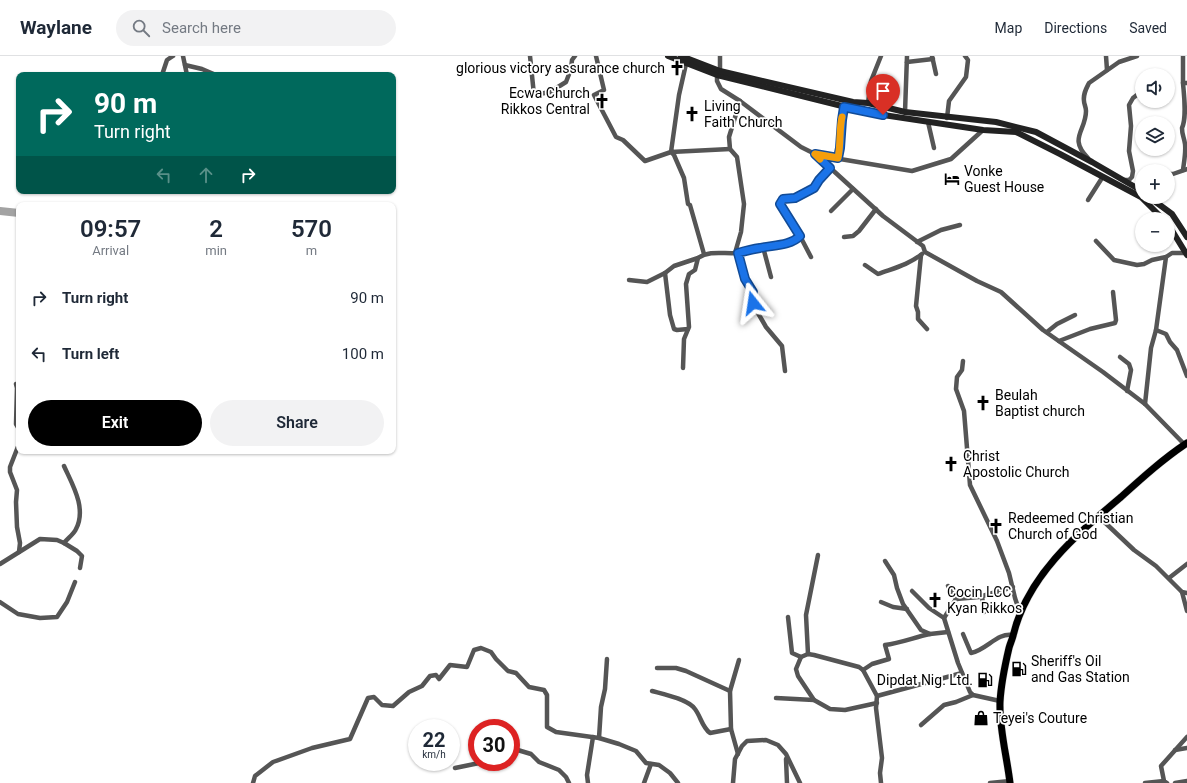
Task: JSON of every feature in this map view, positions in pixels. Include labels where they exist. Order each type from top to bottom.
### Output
[{"type":"main road","points":[[668,56],[686,64],[870,113],[983,130],[1016,132],[1141,197],[1156,212]]},
{"type":"main road","points":[[682,56],[718,73],[853,102],[868,103],[905,112],[930,114],[947,118],[996,122],[1036,132],[1135,186]]},
{"type":"main road","points":[[1158,204],[1172,214],[1187,237]]},
{"type":"main road","points":[[1175,236],[1186,254]]},
{"type":"main road","points":[[1010,782],[1000,701],[1009,647],[1020,613],[1028,596],[1047,568],[1079,532],[1168,456],[1186,444]]},
{"type":"street","points":[[163,72],[167,60],[173,56]]},
{"type":"street","points":[[183,56],[187,72]]},
{"type":"street","points":[[530,56],[534,95],[550,92],[566,82],[572,69],[572,60],[575,56]]},
{"type":"street","points":[[596,56],[604,90],[594,95],[616,137],[623,140],[645,162],[671,152],[730,149]]},
{"type":"street","points":[[720,56],[717,81],[721,89],[740,101],[801,147],[815,154],[876,209],[923,246],[916,306],[918,319],[927,329]]},
{"type":"street","points":[[868,103],[871,81],[881,56]]},
{"type":"street","points":[[905,112],[907,56]]},
{"type":"street","points":[[947,118],[949,101],[966,77],[968,60],[965,56]]},
{"type":"street","points":[[1106,56],[1107,70]]},
{"type":"street","points":[[1092,162],[1079,147],[1079,134],[1086,112],[1084,95],[1089,83],[1119,62],[1137,56]]},
{"type":"street","points":[[1175,173],[1185,169],[1185,142],[1182,137],[1182,128],[1187,115],[1183,56]]},
{"type":"street","points":[[907,62],[933,57],[936,74]]},
{"type":"street","points":[[686,64],[679,96],[671,152],[674,155],[684,178],[688,204],[690,205],[704,254]]},
{"type":"street","points":[[185,65],[209,72]]},
{"type":"street","points":[[1124,180],[1129,180],[1132,177],[1133,171],[1130,151],[1131,126],[1129,105],[1135,96]]},
{"type":"street","points":[[740,101],[729,137],[730,149],[737,157],[744,204],[741,232],[736,253],[745,279],[753,292],[753,303],[755,308],[766,327],[782,346],[785,371]]},
{"type":"street","points":[[838,158],[844,107]]},
{"type":"street","points":[[928,122],[934,148]]},
{"type":"street","points":[[815,154],[912,171],[951,159],[983,130]]},
{"type":"street","points":[[811,257],[780,204],[783,199],[795,198],[814,188],[830,168]]},
{"type":"street","points":[[1088,200],[1102,178]]},
{"type":"street","points":[[831,211],[853,189]]},
{"type":"street","points":[[844,237],[853,236],[859,231],[876,209]]},
{"type":"street","points":[[917,242],[941,230],[960,225]]},
{"type":"street","points":[[629,280],[647,282],[665,273],[674,266],[698,258],[704,254],[736,253],[763,247],[782,245],[798,239],[800,236]]},
{"type":"street","points":[[1096,241],[1114,260],[1137,265],[1166,257],[1172,253],[1186,254]]},
{"type":"street","points":[[763,247],[771,276]]},
{"type":"street","points":[[865,265],[878,274],[902,266],[914,260],[923,253]]},
{"type":"street","points":[[923,253],[1001,292],[1047,332],[1145,404],[1186,444]]},
{"type":"street","points":[[1145,404],[1151,348],[1156,330],[1166,257]]},
{"type":"street","points":[[683,368],[684,339],[688,330],[686,284],[689,274],[695,270],[698,258]]},
{"type":"street","points":[[665,273],[670,315],[674,329],[688,330]]},
{"type":"street","points":[[1059,341],[1090,328],[1115,324],[1116,320],[1113,292]]},
{"type":"street","points":[[1047,332],[1057,324],[1075,315]]},
{"type":"street","points":[[1156,330],[1166,334],[1170,342],[1177,350],[1187,376]]},
{"type":"street","points":[[1120,357],[1129,364],[1131,370],[1127,391]]},
{"type":"street","points":[[963,361],[962,370],[957,377],[956,389],[964,411],[970,485],[997,540],[1010,573],[1015,598],[1020,613]]},
{"type":"street","points":[[16,453],[10,467],[10,472],[18,490],[16,502],[17,527],[20,543],[19,552]]},
{"type":"street","points":[[64,466],[80,506],[79,519],[76,529],[64,543]]},
{"type":"street","points":[[1098,516],[1134,550],[1156,566],[1184,593],[1187,611]]},
{"type":"street","points":[[0,564],[40,539],[57,540],[77,551],[82,556],[80,568]]},
{"type":"street","points":[[808,654],[806,615],[818,555]]},
{"type":"street","points":[[885,561],[894,575],[903,604],[921,630],[930,634]]},
{"type":"street","points":[[1169,578],[1187,564]]},
{"type":"street","points":[[0,602],[18,614],[40,618],[58,617],[67,602],[75,582]]},
{"type":"street","points":[[948,586],[956,599]]},
{"type":"street","points":[[956,599],[982,596],[1013,587]]},
{"type":"street","points":[[912,591],[929,608],[944,618],[962,673],[970,692],[973,695]]},
{"type":"street","points":[[982,596],[984,612]]},
{"type":"street","points":[[944,618],[956,599]]},
{"type":"street","points":[[881,602],[893,607],[907,609]]},
{"type":"street","points":[[788,617],[792,653],[802,657]]},
{"type":"street","points":[[863,670],[872,664],[889,659],[885,645],[898,644],[912,638],[930,634],[948,632]]},
{"type":"street","points":[[963,634],[971,653],[976,652],[1001,636],[1007,634],[1013,635]]},
{"type":"street","points":[[254,783],[255,776],[273,762],[312,748],[350,739],[368,698],[374,697],[382,705],[393,706],[409,692],[422,686],[430,676],[436,675],[439,679],[450,665],[467,667],[474,650],[481,648],[491,652],[508,671],[516,673],[529,687],[544,690],[547,695],[547,727],[556,732],[599,738],[620,744],[636,751],[646,763],[658,765],[670,773],[678,783]]},
{"type":"street","points":[[814,700],[798,676],[796,669],[802,657],[808,654],[859,667],[863,670],[877,696],[882,758],[880,773],[881,783]]},
{"type":"street","points":[[599,738],[607,659]]},
{"type":"street","points":[[738,754],[731,729],[730,691],[739,660]]},
{"type":"street","points":[[657,668],[676,668],[686,671],[730,691]]},
{"type":"street","points":[[877,696],[962,673]]},
{"type":"street","points":[[652,691],[668,695],[690,704],[695,709],[705,729],[710,733],[731,729]]},
{"type":"street","points":[[921,725],[944,705],[973,695],[1000,701]]},
{"type":"street","points":[[776,698],[814,700],[830,709],[845,710],[877,703]]},
{"type":"street","points":[[588,783],[587,775],[593,737]]},
{"type":"street","points":[[1145,783],[1166,782],[1161,766],[1187,737]]},
{"type":"street","points":[[733,783],[735,759],[742,746],[747,742],[766,740],[778,745],[786,754],[800,783]]},
{"type":"street","points":[[1175,750],[1187,748]]},
{"type":"street","points":[[520,751],[531,754],[539,762],[559,770],[566,777],[569,783]]},
{"type":"street","points":[[786,754],[787,783]]},
{"type":"street","points":[[644,783],[651,764]]},
{"type":"street","points":[[1175,783],[1187,781]]},
{"type":"street","points":[[990,783],[1010,782]]},
{"type":"waterway","points":[[0,211],[16,213]]},
{"type":"slow traffic","points":[[820,159],[815,154],[838,158],[842,117]]},
{"type":"place","name":"glorious victory assurance church","points":[[677,68]]},
{"type":"place","name":"Ecwa Church Rikkos Central","points":[[602,101]]},
{"type":"place","name":"Living Faith Church","points":[[692,114]]},
{"type":"place","name":"Vonke Guest House","points":[[952,179]]},
{"type":"place","name":"Beulah Baptist church","points":[[983,403]]},
{"type":"place","name":"Christ Apostolic Church","points":[[951,464]]},
{"type":"place","name":"Redeemed Christian Church of God","points":[[996,526]]},
{"type":"place","name":"Cocin LCC Kyan Rikkos","points":[[935,600]]},
{"type":"place","name":"Sheriff's Oil and Gas Station","points":[[1019,669]]},
{"type":"place","name":"Dipdat Nig. Ltd.","points":[[985,680]]},
{"type":"place","name":"Teyei's Couture","points":[[981,718]]},
{"type":"route","points":[[753,303],[753,292],[745,279],[738,253],[782,245],[798,239],[800,236],[780,204],[781,201],[783,199],[795,198],[803,195],[814,188],[830,168],[815,154],[838,158],[844,107],[883,115]]}]
